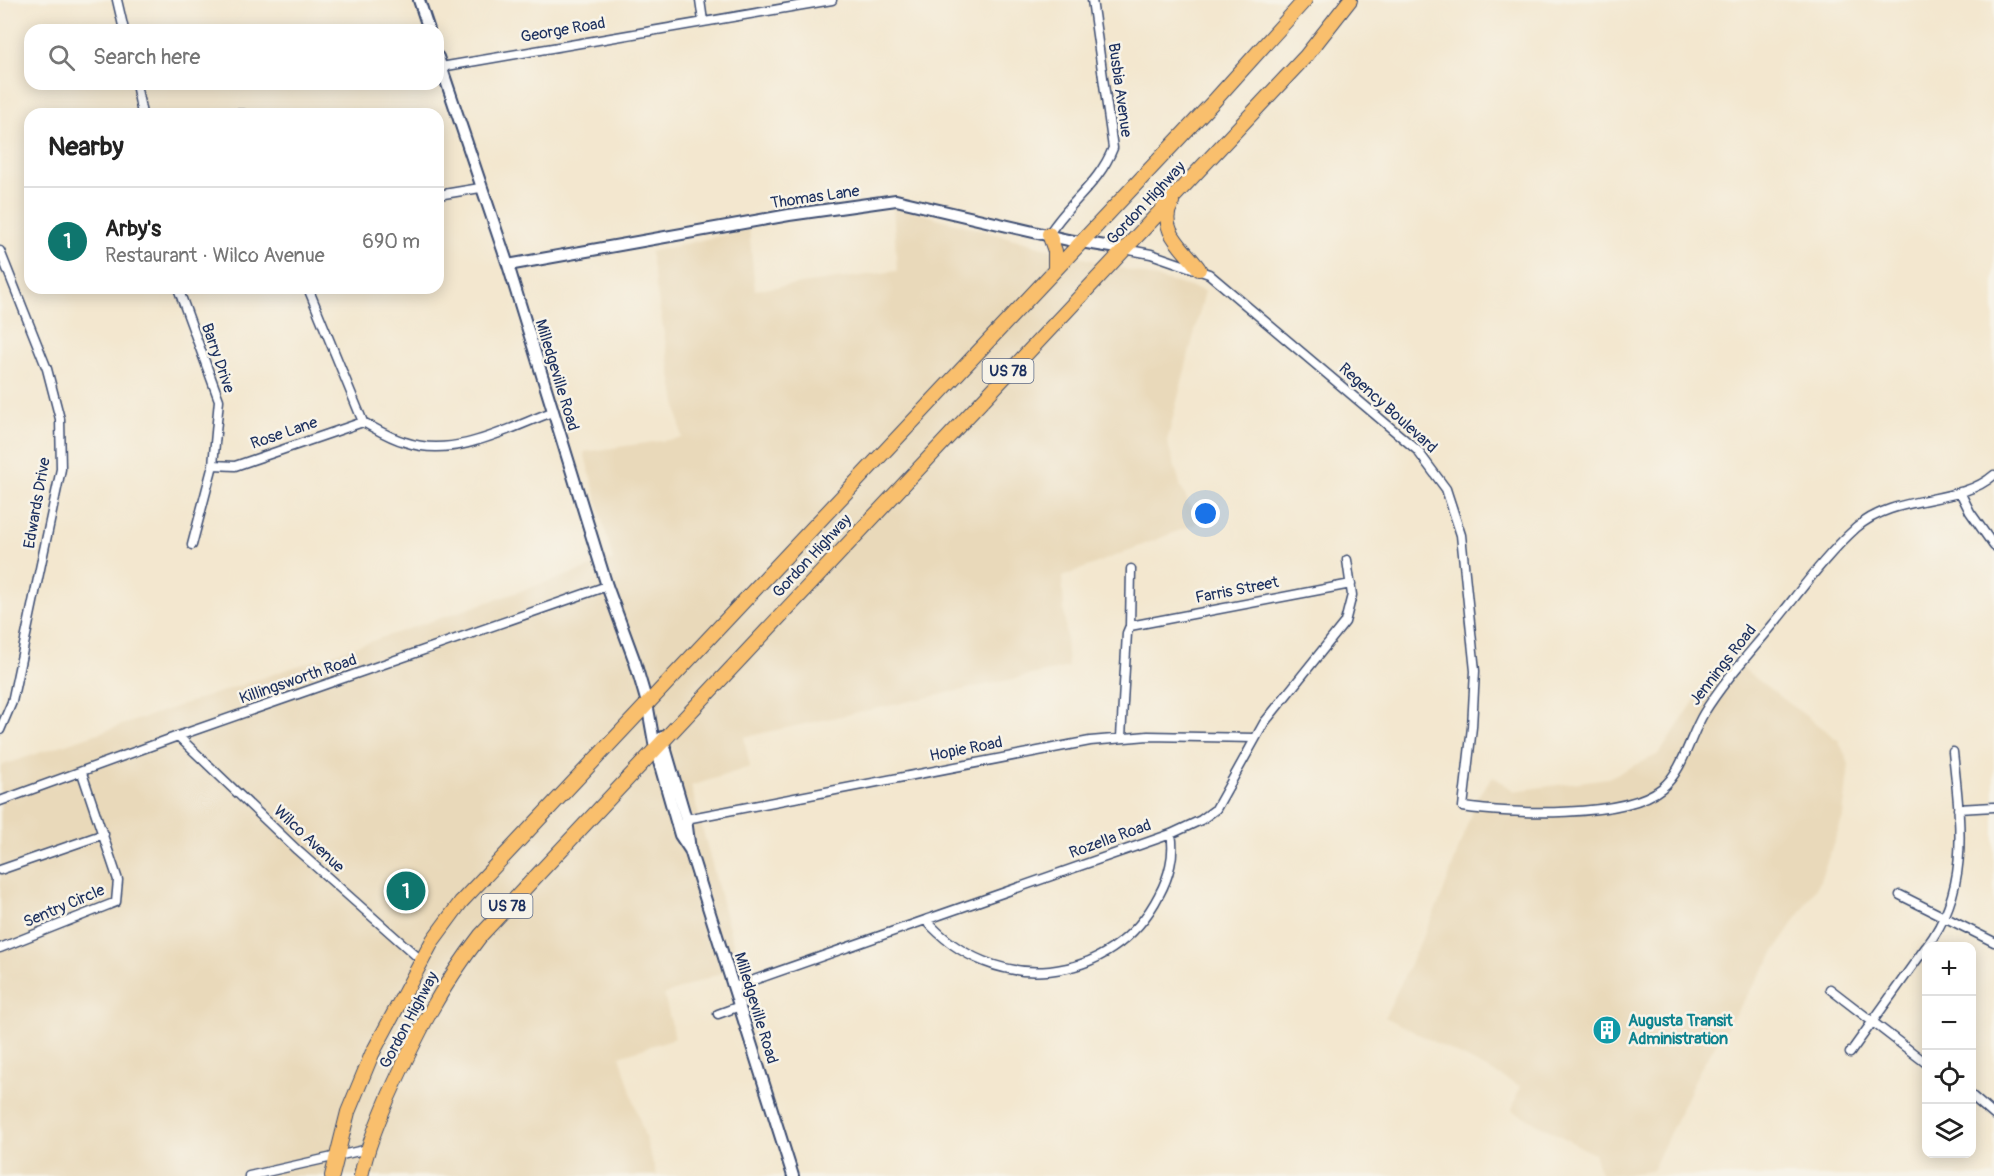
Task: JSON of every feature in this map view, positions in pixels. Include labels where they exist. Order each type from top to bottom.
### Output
[{"type":"highway","name":"Gordon Highway","points":[[332,1176],[348,1112],[372,1054],[433,940],[461,902],[1271,40],[1305,0]]},
{"type":"highway","name":"Gordon Highway","points":[[361,1176],[374,1127],[413,1041],[452,973],[501,912],[1305,56],[1350,0]]},
{"type":"highway","points":[[1177,193],[1167,211],[1168,226],[1199,269]]},
{"type":"highway","points":[[1049,234],[1055,251],[1055,269]]},
{"type":"street","points":[[117,0],[123,24]]},
{"type":"street","points":[[419,0],[427,24]]},
{"type":"street","points":[[700,0],[703,21]]},
{"type":"street","name":"George Road","points":[[444,61],[832,0]]},
{"type":"street","name":"Busbia Avenue","points":[[1049,234],[1058,219],[1105,169],[1113,148],[1092,0]]},
{"type":"street","name":"Milledgeville Road","points":[[444,75],[480,188],[508,265],[607,586],[686,819],[690,850],[794,1176]]},
{"type":"street","points":[[137,90],[141,108]]},
{"type":"street","points":[[444,194],[480,188]]},
{"type":"street","name":"Thomas Lane","points":[[508,265],[789,215],[896,200],[1081,242],[1124,249]]},
{"type":"street","name":"Regency Boulevard","points":[[1124,249],[1151,254],[1199,269],[1417,450],[1446,489],[1461,534],[1475,671],[1472,727],[1463,807]]},
{"type":"street","name":"Edwards Drive","points":[[0,251],[47,369],[60,419],[62,469],[12,702],[0,730]]},
{"type":"street","name":"Barry Drive","points":[[180,294],[219,400],[213,465],[192,545]]},
{"type":"street","points":[[310,294],[363,422],[405,442],[439,448],[477,441],[552,412]]},
{"type":"street","name":"Rose Lane","points":[[213,465],[235,466],[363,422]]},
{"type":"street","name":"Jennings Road","points":[[1463,807],[1501,812],[1550,812],[1621,805],[1656,792],[1673,775],[1689,739],[1720,689],[1836,547],[1864,521],[1881,513],[1916,501],[1981,486],[1994,475]]},
{"type":"street","points":[[1960,492],[1970,512],[1994,546]]},
{"type":"street","name":"Rozella Road","points":[[734,987],[1171,834],[1201,820],[1216,809],[1235,779],[1254,738],[1345,622],[1351,605],[1351,584],[1347,560]]},
{"type":"street","points":[[1121,737],[1127,633],[1130,626],[1131,569]]},
{"type":"street","name":"Farris Street","points":[[1130,626],[1351,584]]},
{"type":"street","name":"Killingsworth Road","points":[[0,801],[82,773],[178,736],[607,586]]},
{"type":"street","name":"Wilco Avenue","points":[[178,736],[297,850],[422,961]]},
{"type":"street","name":"Hopie Road","points":[[686,819],[855,785],[1121,737],[1254,738]]},
{"type":"street","name":"Milledgeville Road","points":[[659,743],[680,835],[690,850]]},
{"type":"street","points":[[1930,942],[1947,917],[1955,892],[1959,864],[1958,809],[1953,752]]},
{"type":"street","name":"Sentry Circle","points":[[0,948],[116,902],[118,880],[82,773]]},
{"type":"street","points":[[1958,809],[1994,807]]},
{"type":"street","points":[[0,870],[104,834]]},
{"type":"street","points":[[926,920],[954,946],[989,964],[1036,973],[1072,968],[1113,947],[1141,924],[1166,880],[1172,854],[1171,834]]},
{"type":"street","points":[[1900,895],[1994,942]]},
{"type":"street","points":[[1850,1053],[1922,954]]},
{"type":"street","points":[[1830,989],[1922,1060]]},
{"type":"street","points":[[718,1014],[740,1006]]},
{"type":"street","points":[[1976,1100],[1994,1115]]},
{"type":"street","points":[[249,1176],[368,1149]]},
{"type":"shaded area","points":[[893,206],[1205,291],[1167,441],[1181,487],[1198,523],[1062,577],[1068,667],[744,737],[750,767],[691,786],[739,966],[664,995],[675,1038],[620,1056],[657,1176],[0,1176],[0,766],[613,560],[584,452],[682,438],[650,252],[749,229],[755,290],[897,271]]},
{"type":"shaded area","points":[[1725,655],[1839,741],[1849,764],[1843,817],[1819,883],[1700,1069],[1652,1171],[1602,1176],[1594,1154],[1512,1110],[1520,1086],[1385,1017],[1442,896],[1477,797],[1493,776],[1514,791],[1608,778],[1659,754]]},
{"type":"place","name":"Arby's","points":[[406,891]]},
{"type":"place","name":"Augusta Transit Administration","points":[[1607,1030]]}]
